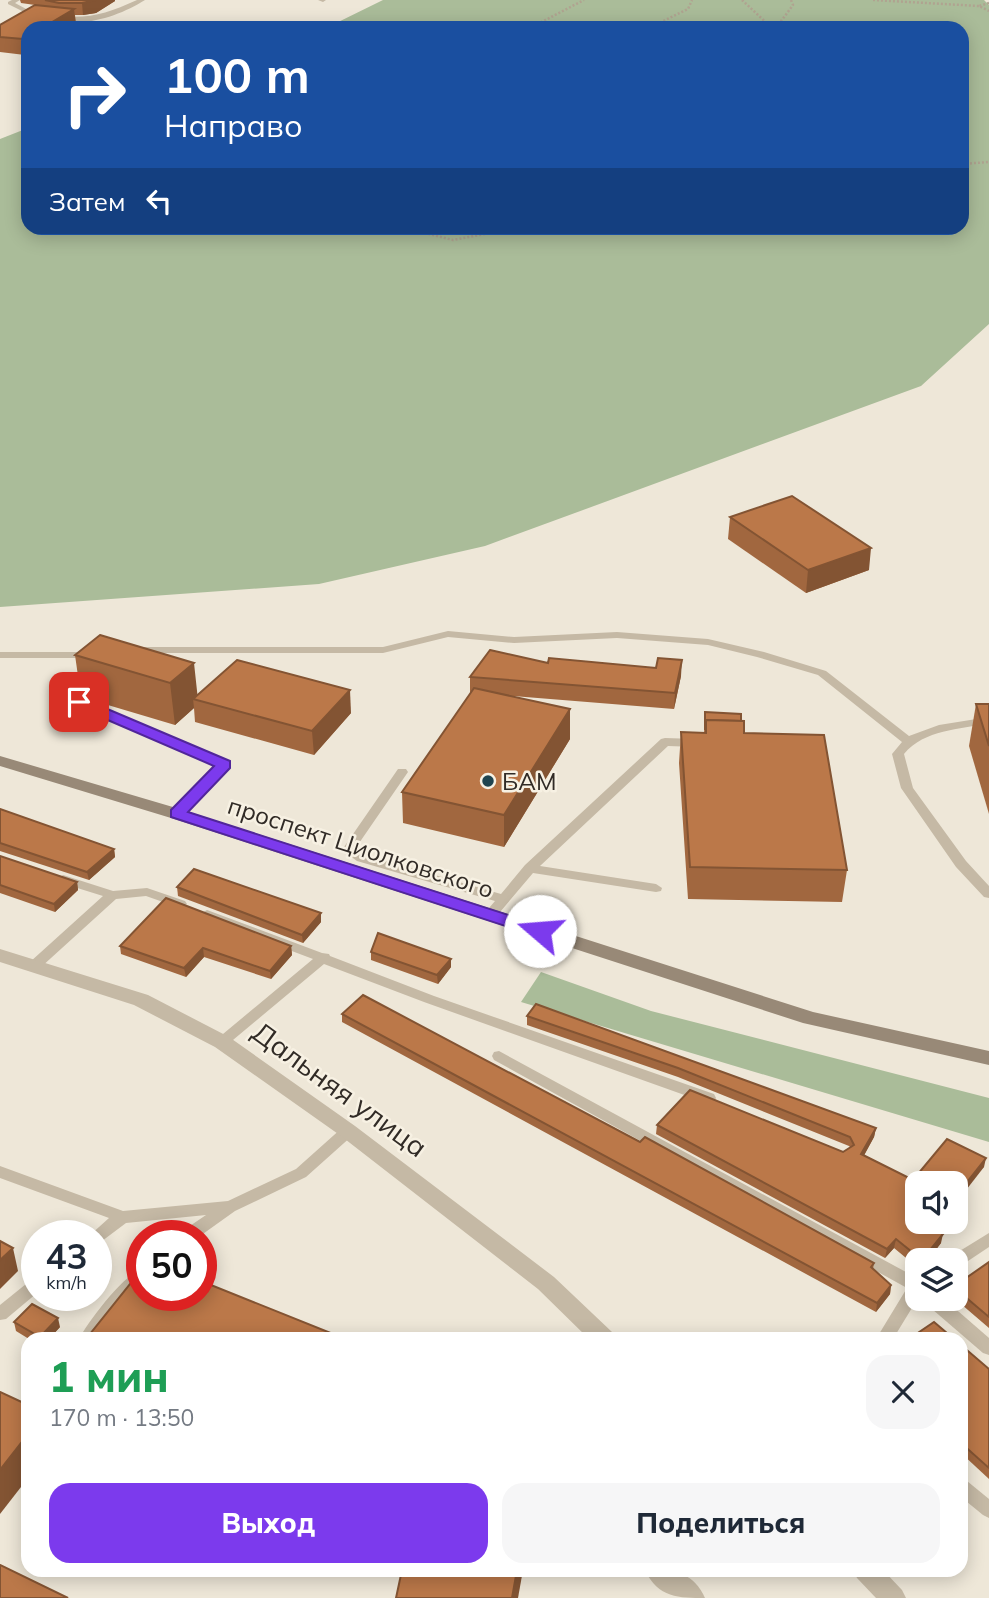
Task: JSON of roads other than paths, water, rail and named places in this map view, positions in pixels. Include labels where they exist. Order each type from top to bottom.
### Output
[{"type":"main road","name":"проспект Циолковского","points":[[0,761],[177,814],[810,1018],[989,1058]]},
{"type":"street","name":"Дальняя улица","points":[[0,955],[141,1000],[222,1042],[348,1131],[546,1283],[597,1332]]},
{"type":"street","points":[[666,1577],[692,1598]]},
{"type":"street","points":[[873,1577],[893,1598]]},
{"type":"lane","points":[[17,0],[10,3],[32,17]]},
{"type":"lane","points":[[89,21],[103,18],[142,0]]},
{"type":"lane","points":[[25,21],[32,17],[43,17]]},
{"type":"lane","points":[[53,18],[76,21]]},
{"type":"lane","points":[[0,655],[157,648],[383,650],[448,634],[514,640],[617,635],[708,642],[760,654],[821,673],[907,740]]},
{"type":"lane","points":[[79,702],[225,765],[177,814]]},
{"type":"lane","points":[[989,720],[929,731],[907,740],[898,754],[907,788],[961,864],[989,894]]},
{"type":"lane","points":[[490,915],[530,867],[665,742],[716,744]]},
{"type":"lane","points":[[402,772],[348,850],[361,858],[503,899]]},
{"type":"lane","points":[[530,867],[656,888]]},
{"type":"lane","points":[[50,874],[112,895],[147,892],[429,999],[721,1102]]},
{"type":"lane","points":[[35,965],[112,895]]},
{"type":"lane","points":[[222,1042],[324,957]]},
{"type":"lane","points":[[499,1056],[905,1279]]},
{"type":"lane","points":[[211,1220],[230,1207],[301,1173],[348,1131]]},
{"type":"lane","points":[[0,1172],[122,1217],[230,1207]]},
{"type":"lane","points":[[112,1225],[122,1217]]},
{"type":"lane","points":[[968,1253],[989,1239]]},
{"type":"lane","points":[[92,1332],[126,1290]]},
{"type":"lane","points":[[0,1314],[21,1297]]},
{"type":"lane","points":[[888,1332],[905,1305]]},
{"type":"lane","points":[[946,1311],[989,1348]]},
{"type":"lane","points":[[968,1492],[989,1510]]},
{"type":"place","name":"БАМ","points":[[488,781]]}]
